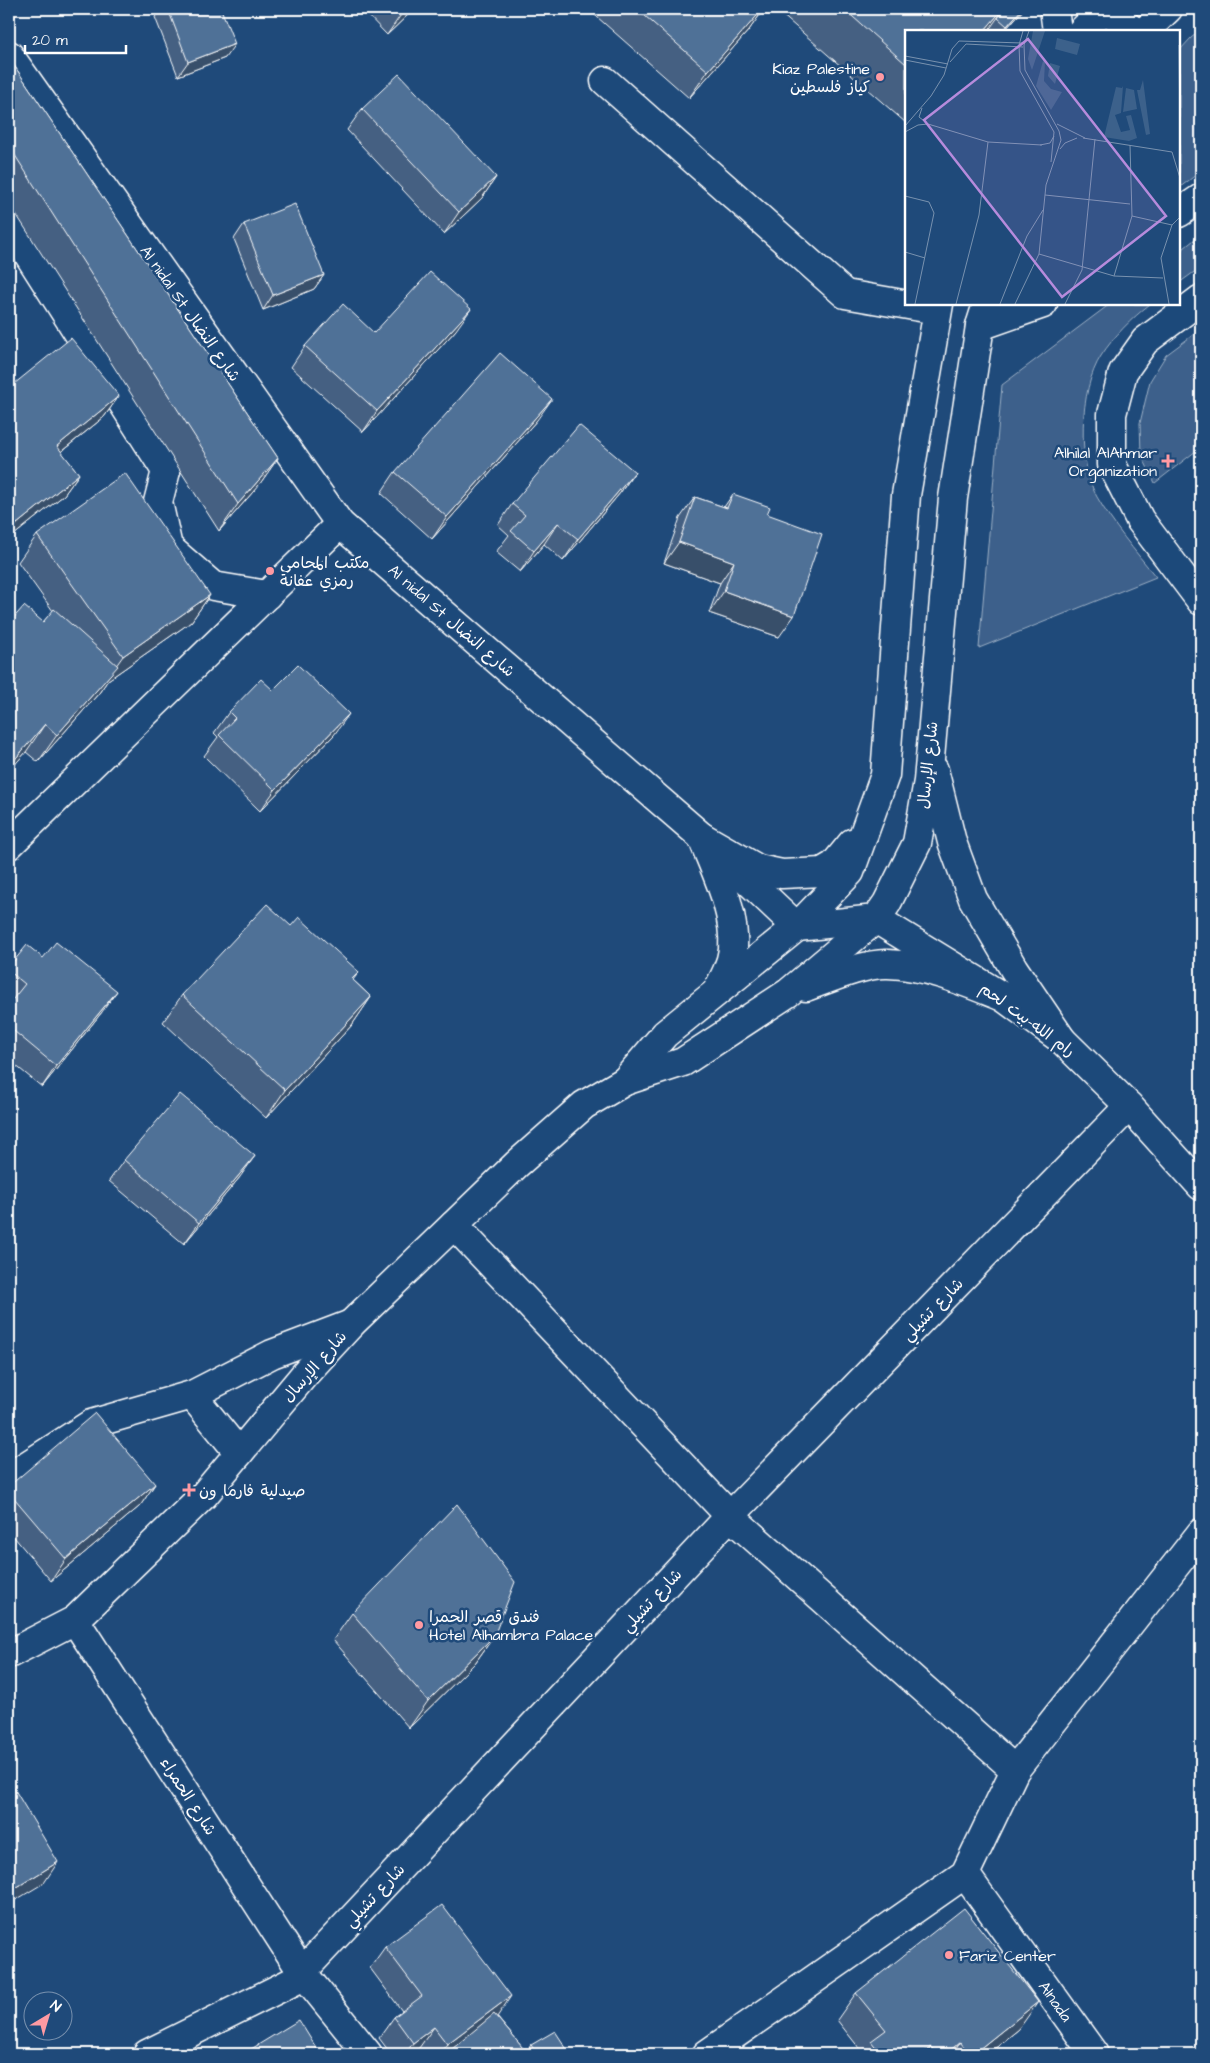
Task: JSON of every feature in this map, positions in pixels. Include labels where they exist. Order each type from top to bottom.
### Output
[{"type":"street","points":[[1054,9],[1057,30]]},
{"type":"street","points":[[1083,30],[1105,9],[1133,30]]},
{"type":"street","name":"Al nidal St شارع النضال","points":[[9,55],[340,524],[702,837],[798,927]]},
{"type":"street","points":[[605,81],[845,294],[905,302]]},
{"type":"street","points":[[9,224],[166,470],[158,502],[168,548],[213,586],[267,595]]},
{"type":"street","points":[[1201,299],[1145,341],[1123,372],[1112,414],[1112,465],[1140,520],[1201,601]]},
{"type":"street","points":[[924,305],[938,307]]},
{"type":"street","points":[[984,315],[1038,305]]},
{"type":"street","name":"شارع الإرسال","points":[[625,1081],[665,1034],[798,927],[850,872],[885,775],[906,495],[938,307]]},
{"type":"street","name":"شارع الإرسال","points":[[9,1654],[75,1620],[204,1495],[306,1374],[351,1324],[517,1164],[584,1106],[625,1081],[683,1062],[788,993],[876,919],[887,903],[917,843],[928,781],[953,498],[984,315]]},
{"type":"street","points":[[9,845],[340,524]]},
{"type":"street","points":[[930,754],[952,842],[973,898],[1014,969],[1062,1040]]},
{"type":"street","points":[[702,837],[764,871],[797,874],[822,872],[834,864],[869,823]]},
{"type":"street","points":[[702,837],[726,900],[732,940],[729,966],[716,993]]},
{"type":"street","points":[[798,927],[876,919]]},
{"type":"street","name":"رام الله-بيت لحم","points":[[876,919],[1003,997],[1062,1040],[1129,1106],[1201,1186]]},
{"type":"street","points":[[788,993],[844,973],[887,964],[946,975],[1003,997]]},
{"type":"street","name":"شارع تشيلي","points":[[147,2054],[298,1979],[302,1972],[730,1516],[1129,1106]]},
{"type":"street","points":[[454,1225],[730,1516],[1015,1770]]},
{"type":"street","points":[[9,1477],[91,1424],[192,1395],[272,1354],[351,1324]]},
{"type":"street","points":[[192,1395],[239,1453]]},
{"type":"street","points":[[707,2054],[966,1874],[1015,1770],[1201,1533]]},
{"type":"street","name":"شارع الحمراء","points":[[75,1620],[302,1972],[368,2054]]},
{"type":"street","name":"Alnada","points":[[966,1874],[1094,2054]]},
{"type":"shaded area","points":[[1201,30],[1201,171],[1180,187],[1180,50]]},
{"type":"shaded area","points":[[1194,240],[1201,250],[1201,267],[1180,282],[1180,251]]},
{"type":"shaded area","points":[[1109,305],[1149,305],[1117,335],[1101,356],[1088,387],[1083,426],[1086,465],[1097,497],[1110,518],[1156,577],[979,648],[1002,385]]},
{"type":"shaded area","points":[[1201,329],[1201,447],[1155,483],[1141,454],[1140,423],[1150,381],[1166,355]]},
{"type":"building","points":[[168,9],[221,9],[235,44],[188,62]]},
{"type":"building","points":[[637,9],[763,9],[708,71]]},
{"type":"building","points":[[844,9],[1003,9],[985,30],[905,30],[905,63]]},
{"type":"building","points":[[1004,9],[1022,9],[1007,26],[998,18]]},
{"type":"building","points":[[9,58],[278,458],[238,504],[9,146]]},
{"type":"building","points":[[399,74],[496,177],[459,212],[362,109]]},
{"type":"building","points":[[295,204],[324,275],[273,295],[244,224]]},
{"type":"building","points":[[430,272],[471,309],[377,411],[305,346],[343,304],[374,333]]},
{"type":"building","points":[[71,338],[119,396],[57,446],[79,474],[17,524],[9,514],[9,388]]},
{"type":"building","points":[[500,353],[552,399],[447,517],[395,472]]},
{"type":"building","points":[[579,425],[635,472],[578,539],[558,523],[534,551],[511,531],[525,515],[512,504]]},
{"type":"building","points":[[125,473],[210,595],[123,656],[37,535]]},
{"type":"building","points":[[733,494],[770,507],[767,514],[822,534],[794,616],[724,591],[734,562],[679,542],[695,497],[727,508]]},
{"type":"building","points":[[24,606],[43,622],[54,609],[118,666],[57,735],[45,724],[11,764],[9,762],[9,623]]},
{"type":"building","points":[[298,665],[349,714],[275,790],[219,735],[235,718],[229,712],[261,679],[273,690]]},
{"type":"building","points":[[267,904],[291,926],[299,917],[359,972],[352,979],[371,997],[285,1090],[182,995]]},
{"type":"building","points":[[56,942],[117,991],[56,1066],[9,1027],[9,1004],[25,984],[9,971],[9,967],[27,945],[43,958]]},
{"type":"building","points":[[180,1094],[255,1156],[199,1223],[124,1160]]},
{"type":"building","points":[[95,1413],[155,1484],[66,1559],[9,1492],[9,1486]]},
{"type":"building","name":"فندق قصر الحمرا Hotel Alhambra Palace","points":[[457,1504],[515,1582],[494,1636],[428,1701],[352,1613]]},
{"type":"building","points":[[9,1780],[58,1862],[9,1892]]},
{"type":"building","points":[[442,1905],[511,1996],[447,2044],[434,2027],[413,2043],[394,2017],[422,1996],[385,1947]]},
{"type":"building","points":[[964,1908],[1038,2002],[973,2054],[970,2054],[960,2042],[946,2054],[937,2054],[931,2047],[922,2054],[881,2054],[871,2041],[886,2030],[856,1993]]},
{"type":"building","points":[[494,2014],[528,2054],[446,2054]]},
{"type":"building","points":[[299,2020],[320,2054],[243,2054]]},
{"type":"building","points":[[555,2031],[570,2054],[537,2054],[531,2045]]},
{"type":"place","name":"Kiaz Palestine كياز فلسطين","points":[[880,77]]},
{"type":"place","name":"Alhilal AlAhmar Organization","points":[[1168,461]]},
{"type":"place","name":"مكتب المحامي رمزي عفانة","points":[[270,571]]},
{"type":"place","name":"صيدلية فارما ون","points":[[189,1490]]},
{"type":"place","name":"فندق قصر الحمرا Hotel Alhambra Palace","points":[[419,1625]]},
{"type":"place","name":"Fariz Center","points":[[949,1955]]}]
